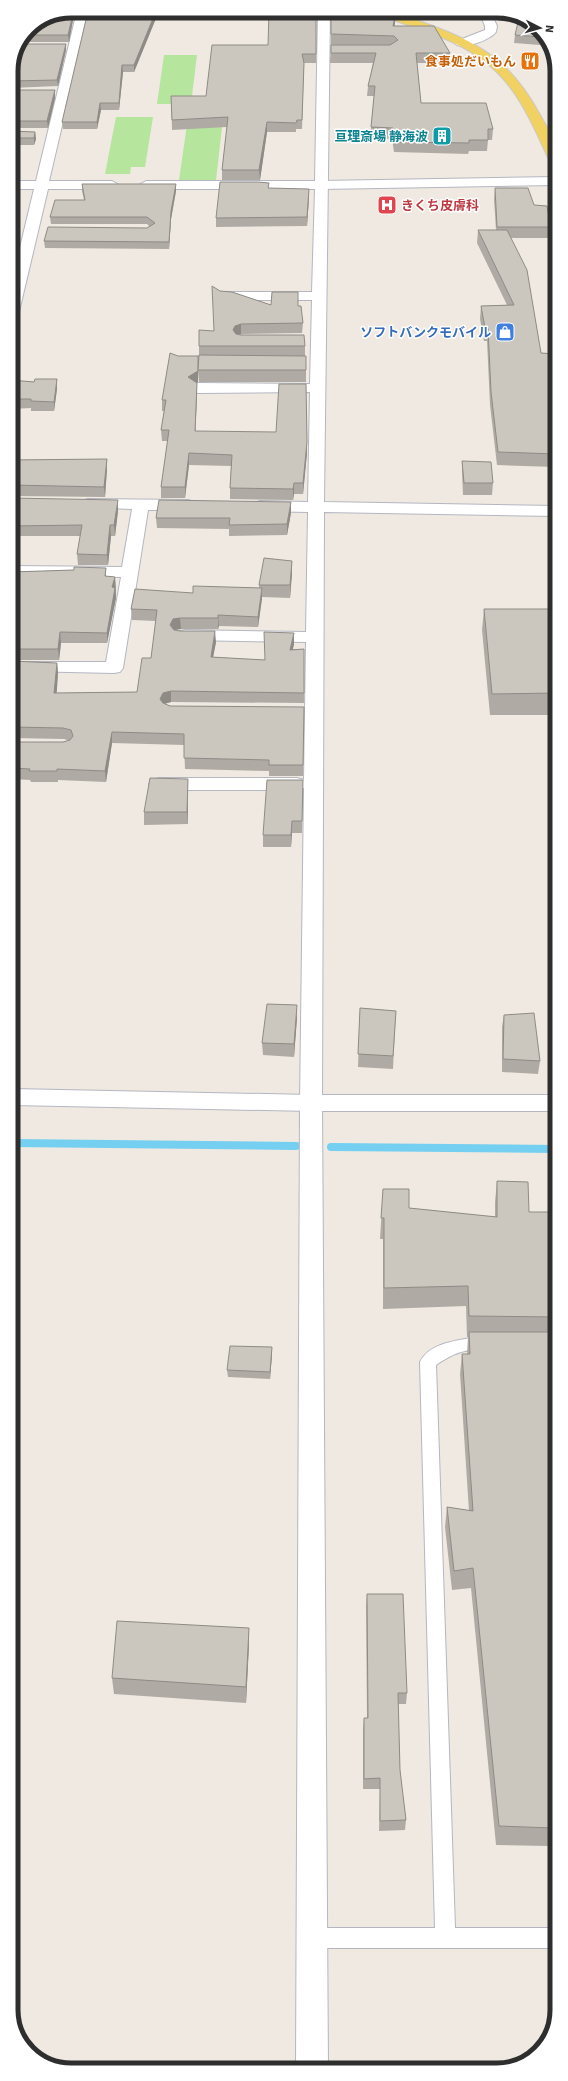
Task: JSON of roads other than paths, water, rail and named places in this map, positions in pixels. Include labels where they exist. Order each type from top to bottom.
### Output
[{"type":"main road","points":[[398,18],[461,42],[500,66],[511,78],[536,120],[550,149]]},
{"type":"street","points":[[18,260],[32,229],[79,18]]},
{"type":"street","points":[[312,2063],[313,1637],[311,1103],[314,784],[307,711],[315,636],[324,18]]},
{"type":"street","points":[[461,42],[480,38],[490,32],[491,26],[487,18]]},
{"type":"street","points":[[59,46],[74,46]]},
{"type":"street","points":[[323,50],[338,50]]},
{"type":"street","points":[[49,92],[64,92]]},
{"type":"street","points":[[40,134],[54,134]]},
{"type":"street","points":[[18,185],[321,185],[550,181]]},
{"type":"street","points":[[32,229],[47,229]]},
{"type":"street","points":[[226,296],[319,296]]},
{"type":"street","points":[[303,338],[319,338]]},
{"type":"street","points":[[303,362],[319,362]]},
{"type":"street","points":[[198,388],[318,388]]},
{"type":"street","points":[[72,503],[205,505]]},
{"type":"street","points":[[18,666],[114,668],[141,504]]},
{"type":"street","points":[[245,506],[550,511]]},
{"type":"street","points":[[18,571],[130,572]]},
{"type":"street","points":[[181,635],[315,636]]},
{"type":"street","points":[[154,784],[314,784]]},
{"type":"street","points":[[18,1097],[311,1103],[550,1104]]},
{"type":"lane","points":[[445,1938],[428,1362],[446,1349],[471,1344],[502,1345]]},
{"type":"lane","points":[[312,1938],[550,1938]]},
{"type":"waterway","points":[[18,1143],[296,1146]]},
{"type":"waterway","points":[[331,1147],[550,1149]]},
{"type":"place","name":"食事処だいもん","points":[[530,61]]},
{"type":"place","name":"亘理斎場 静海波","points":[[442,136]]},
{"type":"place","name":"きくち皮膚科","points":[[387,205]]},
{"type":"place","name":"ソフトバンクモバイル","points":[[505,332]]}]
